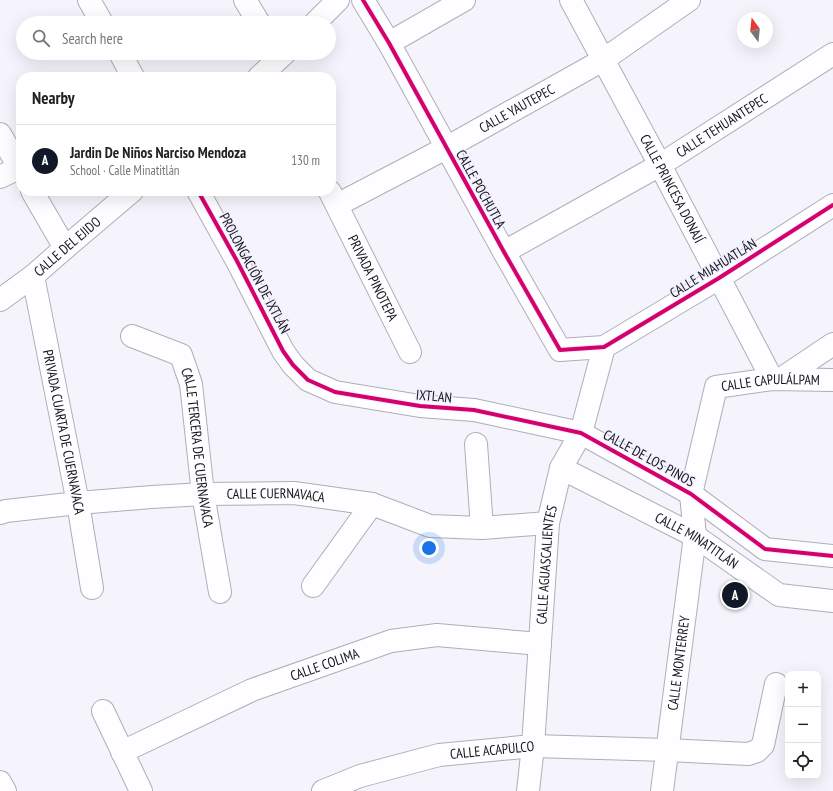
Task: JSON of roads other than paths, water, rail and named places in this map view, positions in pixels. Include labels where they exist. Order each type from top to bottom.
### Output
[{"type":"street","points":[[89,0],[98,16]]},
{"type":"street","points":[[245,0],[255,16]]},
{"type":"street","points":[[322,16],[338,0]]},
{"type":"street","name":"CALLE POCHUTLA","points":[[363,0],[389,43],[446,148],[560,350],[604,347]]},
{"type":"street","points":[[389,43],[464,0]]},
{"type":"street","name":"CALLE PRINCESA DONAJÍ","points":[[571,0],[720,278],[776,379]]},
{"type":"street","name":"CALLE YAUTEPEC","points":[[333,198],[446,148],[603,60],[689,0]]},
{"type":"street","name":"CALLE TEHUANTEPEC","points":[[504,252],[660,166],[833,54]]},
{"type":"street","points":[[124,60],[130,72]]},
{"type":"street","points":[[0,134],[16,162]]},
{"type":"street","points":[[0,177],[16,171]]},
{"type":"street","points":[[35,196],[64,248]]},
{"type":"street","name":"CALLE DEL EJIDO","points":[[0,300],[34,276],[123,196]]},
{"type":"street","name":"PROLONGACIÓN DE IXTLÁN","points":[[201,196],[237,261],[283,351],[293,365]]},
{"type":"street","name":"PRIVADA PINOTEPA","points":[[333,198],[410,352]]},
{"type":"street","name":"CALLE MIAHUATLÁN","points":[[604,347],[720,278],[833,204]]},
{"type":"street","name":"PRIVADA CUARTA DE CUERNAVACA","points":[[34,276],[78,503],[92,588]]},
{"type":"street","name":"CALLE TERCERA DE CUERNAVACA","points":[[132,336],[181,355],[191,384],[203,494],[220,592]]},
{"type":"street","points":[[776,379],[833,344]]},
{"type":"street","name":"CALLE AGUASCALIENTES","points":[[528,791],[533,746],[548,523],[561,468],[581,433],[604,347]]},
{"type":"street","name":"IXTLAN","points":[[293,365],[308,380],[335,392],[420,406],[474,410],[581,433]]},
{"type":"street","name":"CALLE CAPULÁLPAM","points":[[695,536],[691,494],[716,387],[776,379],[833,380]]},
{"type":"street","name":"CALLE DE LOS PINOS","points":[[581,433],[691,494],[765,548],[833,556]]},
{"type":"street","points":[[476,444],[482,528]]},
{"type":"street","name":"CALLE MINATITLÁN","points":[[561,468],[695,536],[779,595],[833,600]]},
{"type":"street","name":"CALLE CUERNAVACA","points":[[0,513],[6,511],[78,503],[152,497],[203,494],[294,493],[372,504],[430,526],[482,528],[548,523]]},
{"type":"street","points":[[313,586],[372,504]]},
{"type":"street","name":"CALLE MONTERREY","points":[[662,791],[695,536]]},
{"type":"street","name":"CALLE COLIMA","points":[[122,752],[252,690],[391,641],[437,634],[540,644]]},
{"type":"street","name":"CALLE ACAPULCO","points":[[323,791],[360,776],[439,755],[533,746],[748,754],[757,751],[762,745],[776,684]]},
{"type":"street","points":[[103,711],[141,791]]},
{"type":"street","points":[[0,782],[6,791]]},
{"type":"place","name":"Jardin De Niños Narciso Mendoza","points":[[735,595]]}]
